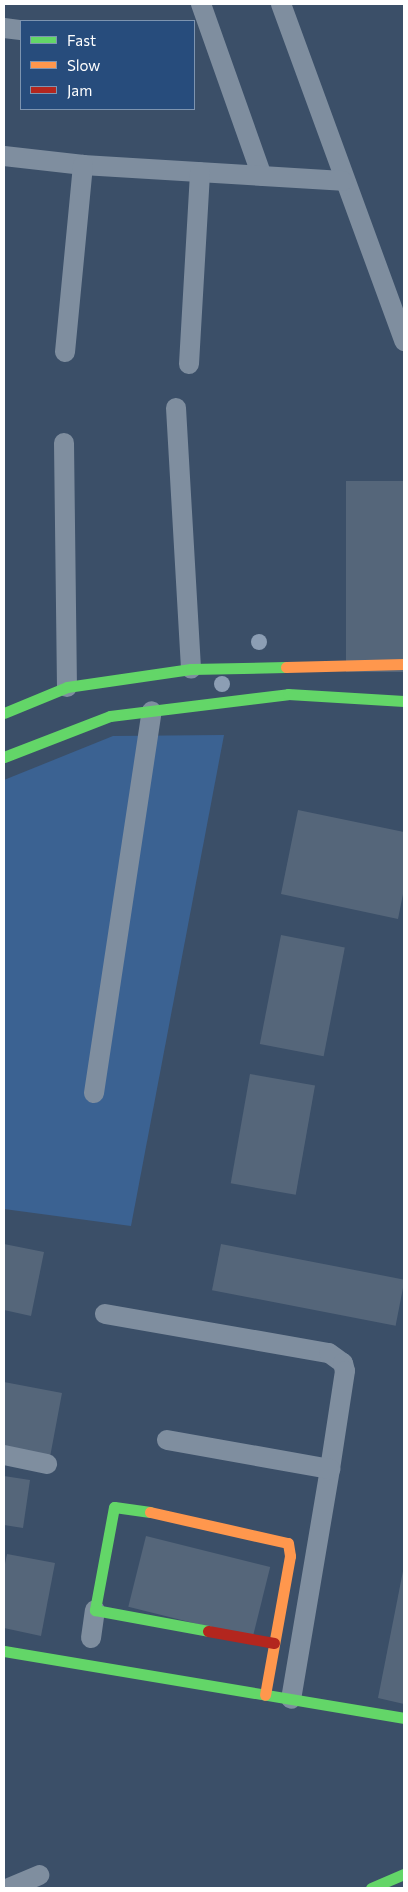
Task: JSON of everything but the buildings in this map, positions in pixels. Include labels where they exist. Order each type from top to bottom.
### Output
[{"type":"street","points":[[201,4],[262,176]]},
{"type":"street","points":[[281,4],[344,181],[404,341]]},
{"type":"street","points":[[4,28],[20,30]]},
{"type":"street","points":[[195,42],[214,44]]},
{"type":"street","points":[[4,156],[83,165],[344,181]]},
{"type":"street","points":[[65,352],[83,165]]},
{"type":"street","points":[[188,364],[200,172]]},
{"type":"street","points":[[176,408],[191,669]]},
{"type":"street","points":[[64,442],[67,687]]},
{"type":"street","points":[[4,714],[67,687],[191,669],[404,664]]},
{"type":"street","points":[[4,757],[88,722],[152,711],[288,694],[404,701]]},
{"type":"street","points":[[94,1093],[152,711]]},
{"type":"street","points":[[105,1314],[336,1356],[343,1363],[345,1372],[330,1469],[291,1699]]},
{"type":"street","points":[[167,1440],[330,1469]]},
{"type":"street","points":[[4,1455],[47,1464]]},
{"type":"street","points":[[90,1638],[110,1513],[118,1505],[288,1543],[290,1556],[265,1695]]},
{"type":"street","points":[[95,1610],[274,1643]]},
{"type":"street","points":[[4,1651],[404,1718]]},
{"type":"street","points":[[371,1888],[404,1874]]},
{"type":"street","points":[[9,1888],[39,1875]]},
{"type":"shaded area","points":[[224,735],[131,1226],[4,1209],[4,780],[113,736]]},
{"type":"traffic: fast","points":[[4,713],[67,687],[191,669],[286,667]]},
{"type":"traffic: fast","points":[[4,757],[110,716],[288,694],[404,701]]},
{"type":"traffic: fast","points":[[150,1512],[114,1507],[95,1610],[208,1631]]},
{"type":"traffic: fast","points":[[4,1651],[404,1718]]},
{"type":"traffic: fast","points":[[371,1888],[404,1874]]},
{"type":"traffic: slow","points":[[286,667],[404,664]]},
{"type":"traffic: slow","points":[[150,1512],[288,1543],[290,1556],[265,1695]]},
{"type":"traffic: jam","points":[[208,1631],[274,1643]]}]
